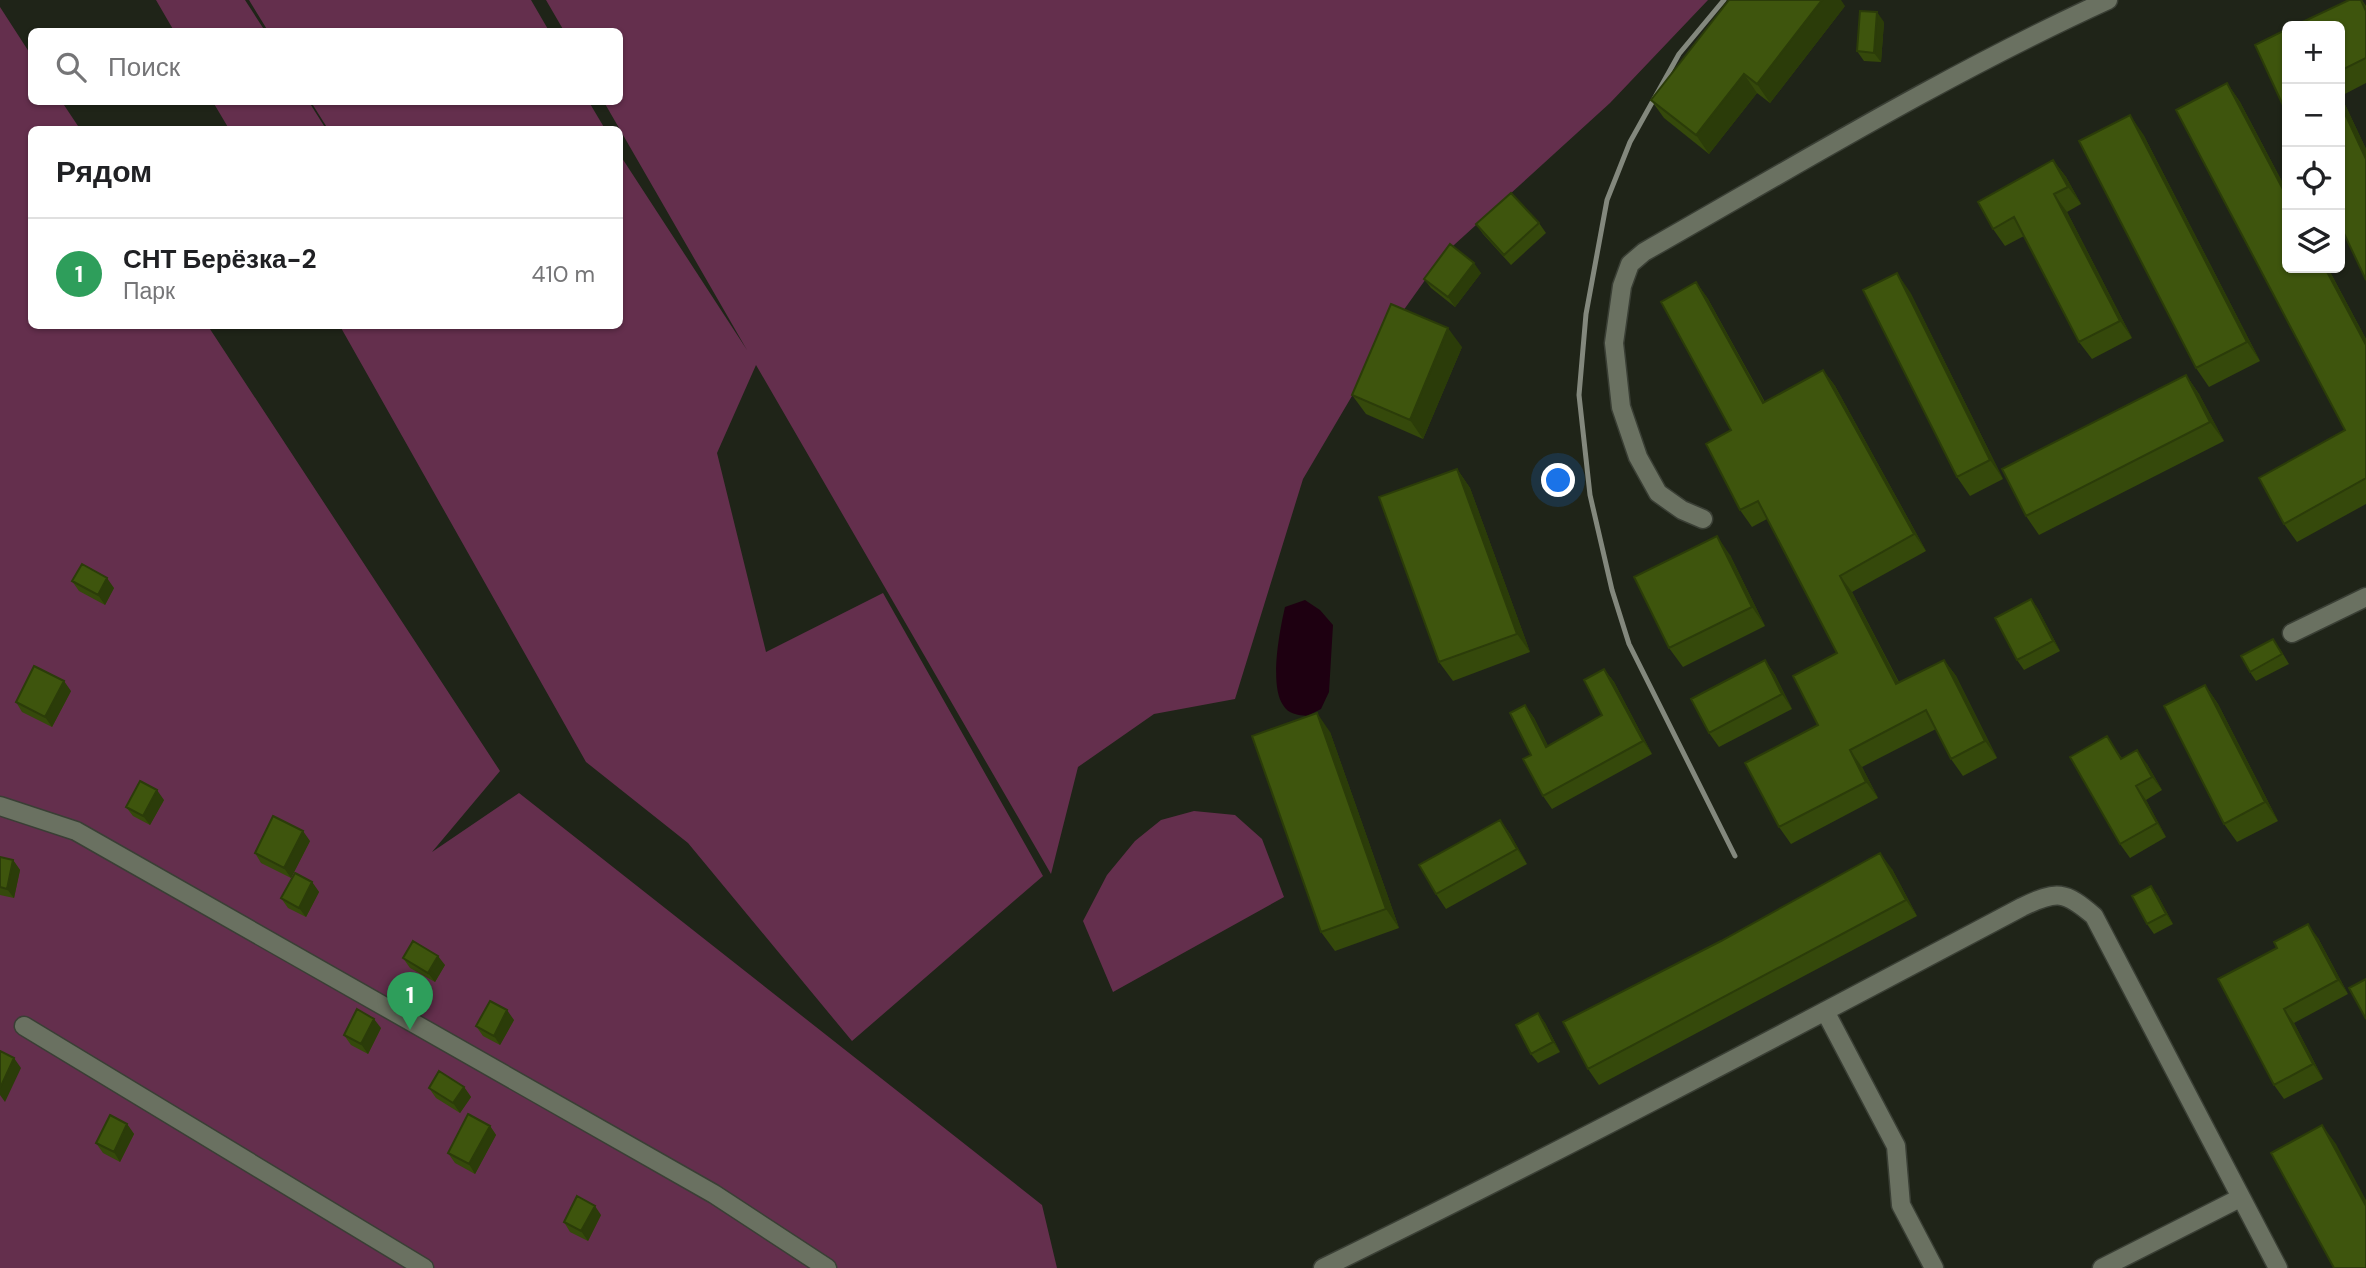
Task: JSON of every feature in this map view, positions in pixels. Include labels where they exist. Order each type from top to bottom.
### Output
[{"type":"street","points":[[1703,519],[1682,510],[1658,493],[1638,457],[1621,407],[1614,343],[1622,285],[1630,264],[1644,252],[1961,72],[2108,0]]},
{"type":"street","points":[[1731,214],[1743,195]]},
{"type":"street","points":[[2292,634],[2366,597]]},
{"type":"street","points":[[0,806],[76,831],[715,1194],[827,1268]]},
{"type":"street","points":[[1323,1268],[1435,1213],[2040,898],[2059,895],[2073,898],[2094,916],[2278,1268]]},
{"type":"street","points":[[1825,1011],[1896,1146],[1901,1205],[1934,1268]]},
{"type":"street","points":[[24,1026],[424,1268]]},
{"type":"street","points":[[2102,1268],[2240,1198]]},
{"type":"shaded area","points":[[156,0],[245,0],[263,28],[172,28]]},
{"type":"shaded area","points":[[249,0],[531,0],[547,28],[266,28]]},
{"type":"shaded area","points":[[546,0],[1708,0],[1610,103],[1443,255],[1398,318],[1303,479],[1235,699],[1154,714],[1078,767],[1051,874],[756,365],[717,453],[766,652],[883,593],[1043,876],[852,1041],[688,843],[586,762],[342,329],[623,329],[623,160],[747,350],[623,135],[623,126],[618,126],[606,105],[623,105],[623,28],[562,28]]},
{"type":"shaded area","points":[[0,7],[28,50],[28,105],[64,105],[78,126],[28,126],[28,329],[210,329],[500,771],[432,852],[519,793],[1042,1205],[1057,1268],[0,1268]]},
{"type":"shaded area","points":[[215,105],[311,105],[324,126],[227,126]]},
{"type":"shaded area","points":[[313,105],[591,105],[603,126],[326,126]]},
{"type":"shaded area","points":[[1305,600],[1320,610],[1333,625],[1329,692],[1321,709],[1307,716],[1285,708],[1279,696],[1276,671],[1285,607]]},
{"type":"shaded area","points":[[1194,811],[1235,815],[1262,839],[1284,897],[1113,992],[1083,921],[1107,875],[1135,841],[1161,820]]},
{"type":"building","points":[[1729,0],[1822,0],[1757,84],[1744,74],[1696,135],[1651,100]]},
{"type":"building","points":[[2349,0],[2361,0],[2366,11],[2366,58],[2345,68],[2345,21],[2305,21]]},
{"type":"building","points":[[1860,11],[1877,12],[1874,53],[1857,51]]},
{"type":"building","points":[[2282,32],[2282,103],[2255,45]]},
{"type":"building","points":[[2227,83],[2282,188],[2282,273],[2328,273],[2366,345],[2366,478],[2284,524],[2259,478],[2345,430],[2176,110]]},
{"type":"building","points":[[2345,114],[2366,159],[2366,280],[2345,236]]},
{"type":"building","points":[[2130,115],[2247,342],[2196,368],[2079,141]]},
{"type":"building","points":[[2053,160],[2068,187],[2054,194],[2120,321],[2079,342],[2014,217],[1993,229],[1978,202]]},
{"type":"building","points":[[1511,193],[1539,223],[1504,255],[1476,224]]},
{"type":"building","points":[[1450,244],[1474,263],[1448,297],[1424,279]]},
{"type":"building","points":[[1897,273],[1990,460],[1957,477],[1863,290]]},
{"type":"building","points":[[1696,282],[1763,403],[1823,370],[1914,534],[1840,576],[1896,684],[1944,660],[1985,741],[1951,759],[1926,710],[1850,750],[1866,782],[1779,827],[1745,763],[1818,725],[1793,676],[1837,653],[1758,501],[1740,510],[1706,444],[1731,430],[1661,302]]},
{"type":"building","points":[[1391,304],[1448,328],[1410,420],[1352,395]]},
{"type":"building","points":[[2186,375],[2210,422],[2026,516],[2002,469]]},
{"type":"building","points":[[1457,469],[1517,634],[1439,662],[1379,497]]},
{"type":"building","points":[[1717,536],[1752,607],[1669,648],[1634,577]]},
{"type":"building","points":[[82,564],[107,578],[98,595],[72,581]]},
{"type":"building","points":[[2031,599],[2053,641],[2017,660],[1995,618]]},
{"type":"building","points":[[2273,639],[2282,654],[2250,672],[2241,656]]},
{"type":"building","points":[[1765,660],[1782,694],[1709,733],[1691,699]]},
{"type":"building","points":[[34,666],[64,681],[45,717],[16,702]]},
{"type":"building","points":[[1604,669],[1643,741],[1543,796],[1523,759],[1531,755],[1510,713],[1525,705],[1546,747],[1602,715],[1584,680]]},
{"type":"building","points":[[2205,685],[2265,802],[2224,824],[2164,706]]},
{"type":"building","points":[[1317,713],[1386,909],[1321,932],[1252,736]]},
{"type":"building","points":[[2107,736],[2121,759],[2137,750],[2152,777],[2136,786],[2157,823],[2120,844],[2070,757]]},
{"type":"building","points":[[140,781],[157,790],[143,816],[126,807]]},
{"type":"building","points":[[273,816],[303,831],[284,868],[255,853]]},
{"type":"building","points":[[1500,820],[1517,849],[1436,894],[1419,865]]},
{"type":"building","points":[[1880,853],[1906,900],[1588,1069],[1563,1022],[1721,941]]},
{"type":"building","points":[[0,857],[13,860],[7,889],[0,887]]},
{"type":"building","points":[[295,873],[312,882],[299,908],[281,898]]},
{"type":"building","points":[[2151,886],[2166,914],[2147,924],[2132,896]]},
{"type":"building","points":[[2308,924],[2338,980],[2284,1009],[2313,1064],[2274,1085],[2218,979],[2277,948],[2274,942]]},
{"type":"building","points":[[413,941],[438,956],[428,973],[403,958]]},
{"type":"building","points":[[2366,979],[2366,1019],[2349,988]]},
{"type":"building","points":[[490,1001],[507,1010],[494,1036],[476,1026]]},
{"type":"building","points":[[357,1009],[374,1019],[361,1044],[344,1035]]},
{"type":"building","points":[[1538,1013],[1553,1042],[1531,1054],[1516,1025]]},
{"type":"building","points":[[0,1051],[14,1058],[0,1088]]},
{"type":"building","points":[[439,1071],[464,1087],[453,1103],[429,1088]]},
{"type":"building","points":[[468,1114],[490,1126],[469,1164],[448,1153]]},
{"type":"building","points":[[110,1115],[127,1124],[114,1152],[96,1143]]},
{"type":"building","points":[[2322,1125],[2366,1206],[2366,1268],[2334,1268],[2271,1153]]},
{"type":"building","points":[[577,1196],[595,1206],[581,1231],[564,1222]]},
{"type":"railway","points":[[1724,0],[1679,54],[1630,142],[1607,200],[1586,314],[1579,395],[1590,495],[1612,590],[1629,644],[1735,856]]},
{"type":"place","name":"СНТ Берёзка-2","points":[[410,1030]]}]
